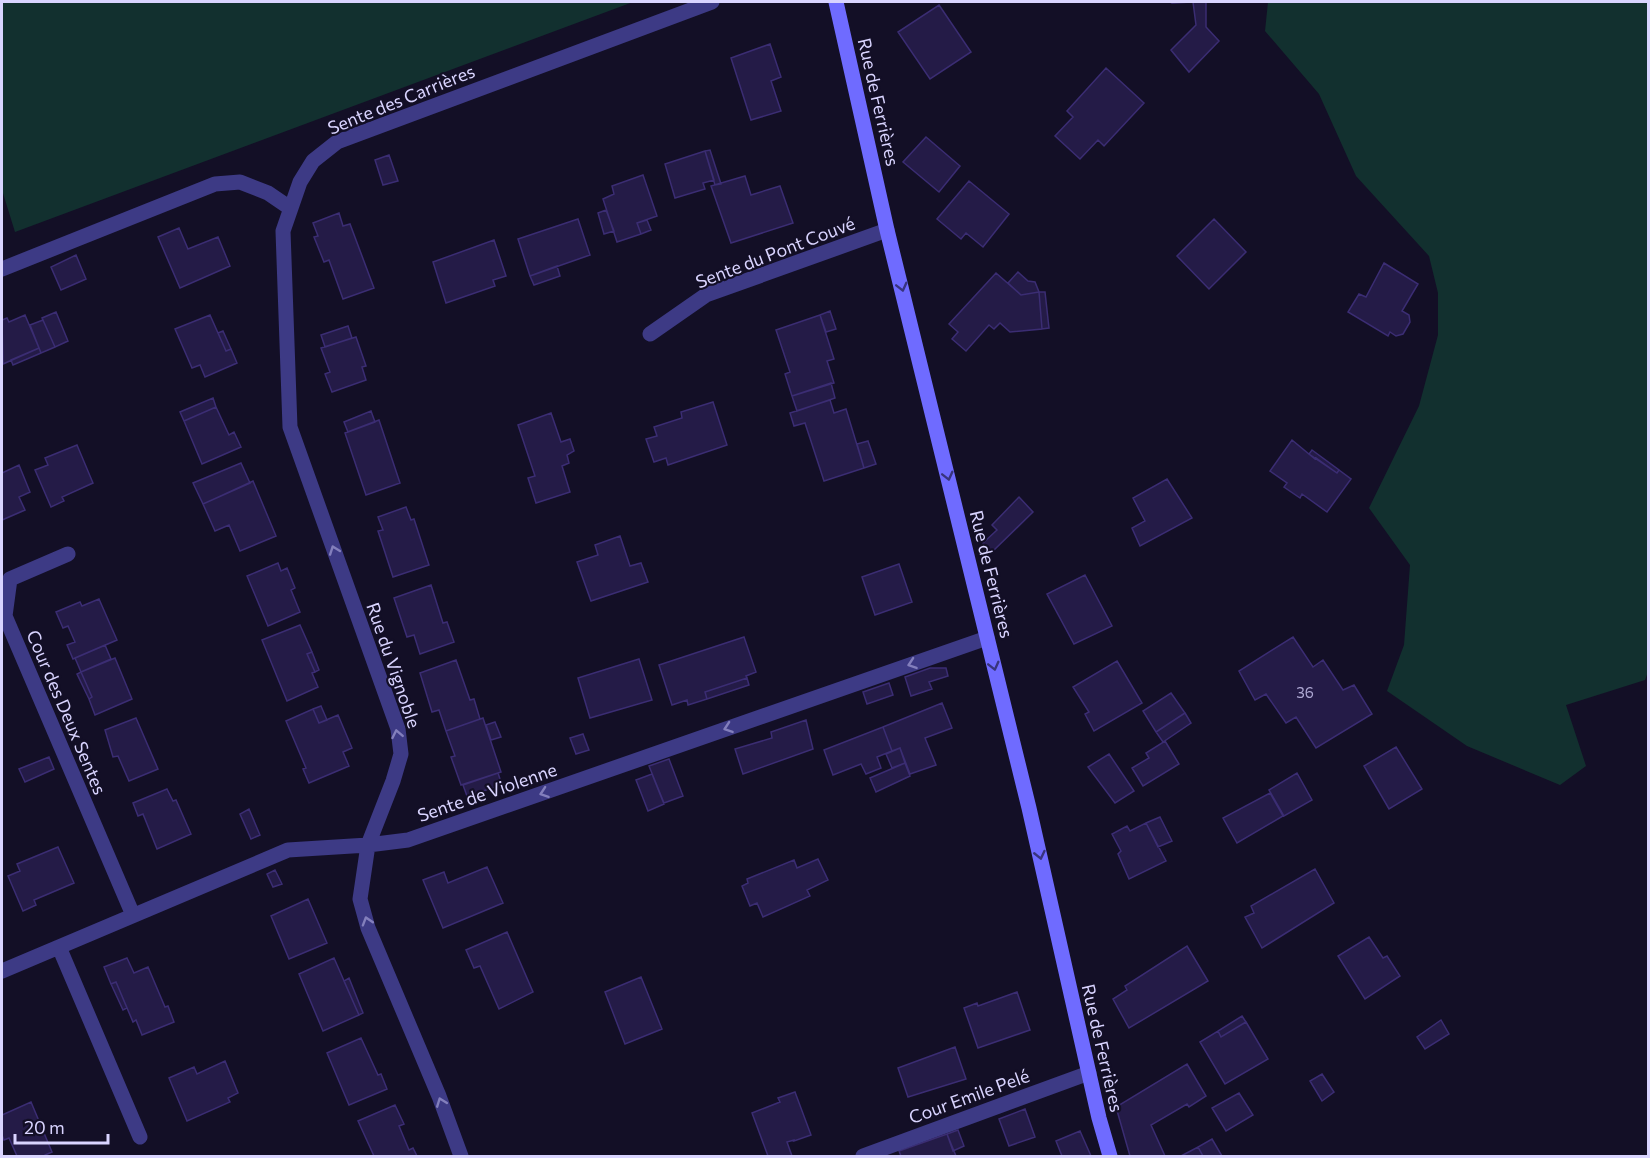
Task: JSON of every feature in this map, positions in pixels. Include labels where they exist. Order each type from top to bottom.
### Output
[{"type":"street","name":"Sente des Carrières","points":[[290,208],[300,182],[313,161],[337,142],[712,2]]},
{"type":"street","name":"Rue de Ferrières","points":[[836,2],[887,230],[1029,808],[1099,1118],[1110,1156]]},
{"type":"street","points":[[2,269],[215,184],[240,182],[268,193],[290,208]]},
{"type":"street","name":"Rue du Vignoble","points":[[290,208],[283,231],[290,428],[398,729],[401,754],[368,845],[360,898],[368,928],[439,1096],[461,1156]]},
{"type":"street","name":"Sente du Pont Couvé","points":[[650,334],[706,295],[887,230]]},
{"type":"street","name":"Cour des Deux Sentes","points":[[68,554],[10,579],[5,616],[132,915]]},
{"type":"street","name":"Sente de Violenne","points":[[2,971],[288,850],[408,840],[987,638]]},
{"type":"street","points":[[59,947],[140,1137]]},
{"type":"street","name":"Cour Emile Pelé","points":[[862,1156],[1089,1073]]},
{"type":"green space","points":[[2,2],[633,2],[15,232],[2,190]]},
{"type":"green space","points":[[1268,2],[1648,2],[1648,672],[1645,680],[1566,705],[1586,766],[1560,785],[1467,746],[1387,691],[1404,645],[1410,565],[1369,508],[1419,406],[1438,335],[1438,293],[1429,256],[1356,176],[1319,94],[1265,31]]},
{"type":"building","points":[[1193,2],[1206,2],[1206,27],[1219,41],[1189,72],[1171,50],[1196,25]]},
{"type":"building","points":[[939,5],[971,52],[930,79],[898,32]]},
{"type":"building","points":[[770,44],[781,77],[771,81],[781,111],[751,120],[731,58]]},
{"type":"building","points":[[1106,68],[1144,103],[1104,146],[1098,140],[1080,159],[1055,136],[1073,117],[1067,111]]},
{"type":"building","points":[[926,137],[960,166],[939,192],[903,162]]},
{"type":"building","points":[[710,150],[721,184],[715,185],[705,151]]},
{"type":"building","points":[[705,151],[714,180],[703,183],[705,189],[675,198],[665,164]]},
{"type":"building","points":[[389,155],[398,181],[383,185],[375,160]]},
{"type":"building","points":[[643,175],[657,216],[637,223],[641,234],[617,242],[603,199],[614,194],[612,186]]},
{"type":"building","points":[[745,176],[751,195],[780,186],[793,223],[731,243],[711,186]]},
{"type":"building","points":[[969,181],[1009,214],[983,247],[966,233],[961,239],[937,219]]},
{"type":"building","points":[[606,210],[614,231],[604,234],[598,213]]},
{"type":"building","points":[[339,213],[343,226],[350,224],[374,288],[343,299],[329,260],[324,262],[314,237],[318,236],[313,223]]},
{"type":"building","points":[[578,219],[590,255],[530,276],[518,239]]},
{"type":"building","points":[[1214,219],[1246,252],[1209,289],[1177,256]]},
{"type":"building","points":[[647,220],[651,230],[641,234],[637,223]]},
{"type":"building","points":[[179,228],[188,249],[218,237],[230,266],[180,288],[158,237]]},
{"type":"building","points":[[494,240],[506,276],[493,280],[495,286],[446,303],[433,262]]},
{"type":"building","points":[[76,255],[86,279],[61,290],[51,267]]},
{"type":"building","points":[[1384,263],[1418,284],[1402,311],[1409,315],[1410,322],[1403,334],[1396,336],[1390,332],[1388,336],[1348,312],[1359,294],[1366,297]]},
{"type":"building","points":[[557,266],[560,276],[534,285],[530,276]]},
{"type":"building","points":[[1018,272],[1028,281],[1035,282],[1039,292],[1021,295],[1008,283]]},
{"type":"building","points":[[996,273],[1021,295],[1039,292],[1042,329],[1010,332],[1000,323],[994,329],[989,325],[966,351],[952,339],[958,332],[949,324]]},
{"type":"building","points":[[1039,292],[1045,292],[1049,328],[1042,329]]},
{"type":"building","points":[[830,311],[836,329],[826,332],[820,315]]},
{"type":"building","points":[[56,312],[68,341],[55,347],[42,318]]},
{"type":"building","points":[[25,315],[39,348],[3,364],[2,320],[7,318],[9,322]]},
{"type":"building","points":[[210,315],[226,351],[231,349],[237,363],[205,377],[200,365],[192,368],[175,329]]},
{"type":"building","points":[[820,315],[834,359],[827,361],[834,383],[792,396],[785,374],[790,372],[776,330]]},
{"type":"building","points":[[43,320],[55,347],[41,353],[30,325]]},
{"type":"building","points":[[348,326],[352,338],[325,347],[321,335]]},
{"type":"building","points":[[223,331],[231,349],[226,351],[218,333]]},
{"type":"building","points":[[356,337],[366,366],[362,367],[366,380],[332,392],[325,374],[330,372],[321,348]]},
{"type":"building","points":[[39,348],[41,353],[13,365],[11,360]]},
{"type":"building","points":[[831,383],[835,398],[797,411],[792,396]]},
{"type":"building","points":[[213,398],[216,407],[184,421],[180,412]]},
{"type":"building","points":[[830,400],[834,413],[846,409],[864,468],[824,481],[805,423],[794,426],[790,413]]},
{"type":"building","points":[[713,402],[727,445],[668,465],[666,458],[654,462],[646,439],[657,436],[654,427],[682,418],[681,412]]},
{"type":"building","points":[[216,407],[229,435],[234,432],[241,447],[202,464],[184,421]]},
{"type":"building","points":[[371,411],[375,422],[348,432],[344,422]]},
{"type":"building","points":[[551,413],[561,442],[570,439],[574,451],[567,455],[569,463],[562,466],[570,492],[536,503],[528,478],[535,476],[518,425]]},
{"type":"building","points":[[379,420],[400,483],[366,495],[345,433]]},
{"type":"building","points":[[1292,440],[1315,459],[1337,473],[1339,470],[1351,479],[1327,512],[1302,494],[1300,498],[1284,487],[1287,483],[1270,471]]},
{"type":"building","points":[[868,441],[876,464],[864,468],[857,444]]},
{"type":"building","points":[[77,445],[93,483],[62,497],[64,501],[51,507],[35,470],[48,465],[45,458]]},
{"type":"building","points":[[1312,450],[1339,470],[1337,473],[1309,454]]},
{"type":"building","points":[[241,463],[250,483],[203,504],[193,483]]},
{"type":"building","points":[[19,465],[30,492],[19,497],[25,510],[2,520],[2,473]]},
{"type":"building","points":[[1167,479],[1192,518],[1140,546],[1132,528],[1145,521],[1133,498]]},
{"type":"building","points":[[253,481],[276,536],[240,551],[229,525],[215,531],[203,504]]},
{"type":"building","points":[[1019,497],[1033,512],[992,552],[983,543],[997,530],[992,525]]},
{"type":"building","points":[[406,507],[411,520],[414,519],[429,565],[393,577],[378,531],[383,530],[378,517]]},
{"type":"building","points":[[620,536],[630,566],[641,563],[648,582],[591,601],[577,562],[598,555],[595,545]]},
{"type":"building","points":[[278,563],[281,571],[287,568],[295,588],[291,590],[300,612],[268,626],[247,576]]},
{"type":"building","points":[[899,564],[912,602],[875,615],[862,577]]},
{"type":"building","points":[[1085,575],[1112,626],[1074,644],[1047,594]]},
{"type":"building","points":[[431,585],[443,623],[447,622],[454,642],[420,654],[414,635],[407,637],[394,598]]},
{"type":"building","points":[[99,599],[117,640],[73,659],[67,645],[75,642],[68,626],[63,628],[56,612],[80,602],[82,606]]},
{"type":"building","points":[[300,625],[312,652],[307,654],[315,672],[312,673],[318,687],[287,701],[262,640]]},
{"type":"building","points":[[744,637],[756,672],[746,676],[747,678],[705,692],[707,699],[688,705],[687,700],[672,705],[659,665]]},
{"type":"building","points":[[1293,637],[1313,667],[1323,660],[1343,690],[1354,685],[1372,714],[1316,748],[1296,717],[1286,723],[1266,694],[1255,700],[1239,671]]},
{"type":"building","points":[[105,645],[111,659],[81,672],[75,658]]},
{"type":"building","points":[[312,652],[319,670],[315,672],[307,654]]},
{"type":"building","points":[[115,658],[132,699],[95,715],[89,699],[92,697],[81,672]]},
{"type":"building","points":[[639,659],[652,700],[590,718],[578,678]]},
{"type":"building","points":[[456,660],[470,700],[474,699],[480,719],[446,731],[439,710],[432,712],[420,673]]},
{"type":"building","points":[[1117,661],[1142,703],[1094,731],[1085,714],[1089,712],[1073,687]]},
{"type":"building","points":[[930,668],[946,668],[948,676],[929,682],[932,689],[911,696],[905,677]]},
{"type":"building","points":[[81,672],[92,697],[89,699],[77,674]]},
{"type":"building","points":[[747,678],[749,685],[707,699],[705,692]]},
{"type":"building","points":[[889,683],[893,695],[867,704],[863,692]]},
{"type":"building","points":[[1171,693],[1185,713],[1156,732],[1143,711]]},
{"type":"building","points":[[942,703],[952,728],[925,738],[936,765],[910,774],[900,748],[892,751],[883,727]]},
{"type":"building","points":[[321,706],[327,720],[319,723],[313,709]]},
{"type":"building","points":[[313,709],[319,723],[338,715],[352,748],[343,752],[349,766],[309,783],[303,769],[306,768],[286,721]]},
{"type":"building","points":[[1185,713],[1191,723],[1163,742],[1156,732]]},
{"type":"building","points":[[136,718],[158,769],[129,781],[118,756],[113,757],[105,730]]},
{"type":"building","points":[[483,718],[501,772],[461,785],[451,757],[455,756],[446,731]]},
{"type":"building","points":[[806,720],[813,749],[743,774],[735,749],[772,738],[771,732]]},
{"type":"building","points":[[495,722],[501,737],[491,740],[486,725]]},
{"type":"building","points":[[883,727],[892,751],[877,757],[881,768],[866,774],[861,764],[833,775],[824,750]]},
{"type":"building","points":[[583,734],[589,750],[576,754],[570,738]]},
{"type":"building","points":[[1165,741],[1179,764],[1143,786],[1132,768],[1149,758],[1146,753]]},
{"type":"building","points":[[1396,747],[1422,789],[1389,809],[1364,766]]},
{"type":"building","points":[[900,748],[905,763],[892,768],[886,754]]},
{"type":"building","points":[[1109,754],[1134,791],[1115,803],[1088,767]]},
{"type":"building","points":[[49,757],[54,769],[25,782],[19,769]]},
{"type":"building","points":[[669,759],[683,796],[664,803],[649,766]]},
{"type":"building","points":[[905,763],[910,776],[876,792],[870,778]]},
{"type":"building","points":[[498,773],[502,785],[467,796],[463,785]]},
{"type":"building","points":[[1297,773],[1312,800],[1284,816],[1269,790]]},
{"type":"building","points":[[652,774],[664,804],[648,811],[636,780]]},
{"type":"building","points":[[167,789],[173,801],[176,800],[191,834],[157,849],[143,814],[138,816],[133,803]]},
{"type":"building","points":[[1270,793],[1283,816],[1237,843],[1223,818]]},
{"type":"building","points":[[249,809],[260,835],[251,839],[240,814]]},
{"type":"building","points":[[1160,817],[1172,841],[1158,847],[1146,823]]},
{"type":"building","points":[[1146,823],[1166,861],[1129,879],[1118,854],[1121,851],[1112,834],[1127,826],[1130,831]]},
{"type":"building","points":[[58,847],[74,883],[34,900],[36,905],[23,911],[8,876],[20,871],[17,864]]},
{"type":"building","points":[[818,859],[828,880],[807,890],[810,896],[763,917],[757,903],[750,906],[742,886],[748,883],[747,879],[794,860],[797,868]]},
{"type":"building","points":[[487,867],[503,903],[443,928],[423,880],[444,872],[448,883]]},
{"type":"building","points":[[1315,869],[1334,903],[1262,948],[1245,917],[1254,913],[1251,906]]},
{"type":"building","points":[[275,870],[282,884],[273,887],[267,874]]},
{"type":"building","points":[[308,899],[327,943],[289,959],[271,916]]},
{"type":"building","points":[[507,932],[533,992],[499,1009],[480,966],[474,968],[466,950]]},
{"type":"building","points":[[1369,937],[1383,958],[1387,956],[1400,976],[1365,999],[1338,956]]},
{"type":"building","points":[[1187,946],[1208,981],[1129,1028],[1113,999],[1127,990],[1125,986]]},
{"type":"building","points":[[127,958],[134,973],[148,967],[174,1022],[142,1035],[136,1020],[133,1022],[116,982],[111,984],[104,967]]},
{"type":"building","points":[[334,958],[359,1015],[323,1031],[299,974]]},
{"type":"building","points":[[641,977],[662,1029],[625,1044],[605,992]]},
{"type":"building","points":[[349,978],[363,1013],[359,1015],[344,981]]},
{"type":"building","points":[[116,982],[127,1008],[123,1010],[111,984]]},
{"type":"building","points":[[1017,992],[1030,1030],[978,1048],[964,1008],[977,1003],[978,1006]]},
{"type":"building","points":[[1242,1016],[1246,1022],[1221,1037],[1218,1031]]},
{"type":"building","points":[[1441,1020],[1449,1034],[1425,1049],[1417,1037]]},
{"type":"building","points":[[1246,1022],[1268,1059],[1225,1084],[1200,1042],[1218,1031],[1221,1037]]},
{"type":"building","points":[[361,1038],[387,1089],[349,1105],[327,1053]]},
{"type":"building","points":[[955,1047],[966,1079],[908,1097],[898,1068]]},
{"type":"building","points":[[225,1061],[238,1093],[228,1098],[230,1102],[187,1121],[169,1078],[194,1067],[197,1074]]},
{"type":"building","points":[[1187,1064],[1206,1096],[1189,1107],[1187,1104],[1151,1125],[1165,1156],[1130,1156],[1116,1107]]},
{"type":"building","points":[[1322,1074],[1334,1092],[1322,1101],[1310,1081]]},
{"type":"building","points":[[795,1092],[811,1135],[787,1142],[792,1156],[768,1156],[752,1113],[780,1102],[778,1098]]},
{"type":"building","points":[[1239,1093],[1253,1115],[1226,1131],[1212,1108]]},
{"type":"building","points":[[31,1102],[52,1152],[45,1156],[17,1156],[9,1138],[4,1140],[2,1135],[2,1115]]},
{"type":"building","points":[[395,1105],[404,1124],[399,1126],[409,1150],[413,1148],[417,1156],[374,1156],[358,1121]]},
{"type":"building","points":[[1025,1109],[1035,1137],[1009,1146],[999,1119]]},
{"type":"building","points":[[958,1130],[964,1146],[953,1151],[947,1134]]},
{"type":"building","points":[[1080,1131],[1091,1156],[1062,1156],[1056,1141]]},
{"type":"building","points":[[947,1134],[956,1156],[901,1156],[899,1151]]},
{"type":"building","points":[[1212,1139],[1222,1156],[1203,1156],[1198,1147]]},
{"type":"building","points":[[1198,1147],[1203,1156],[1181,1156]]}]
